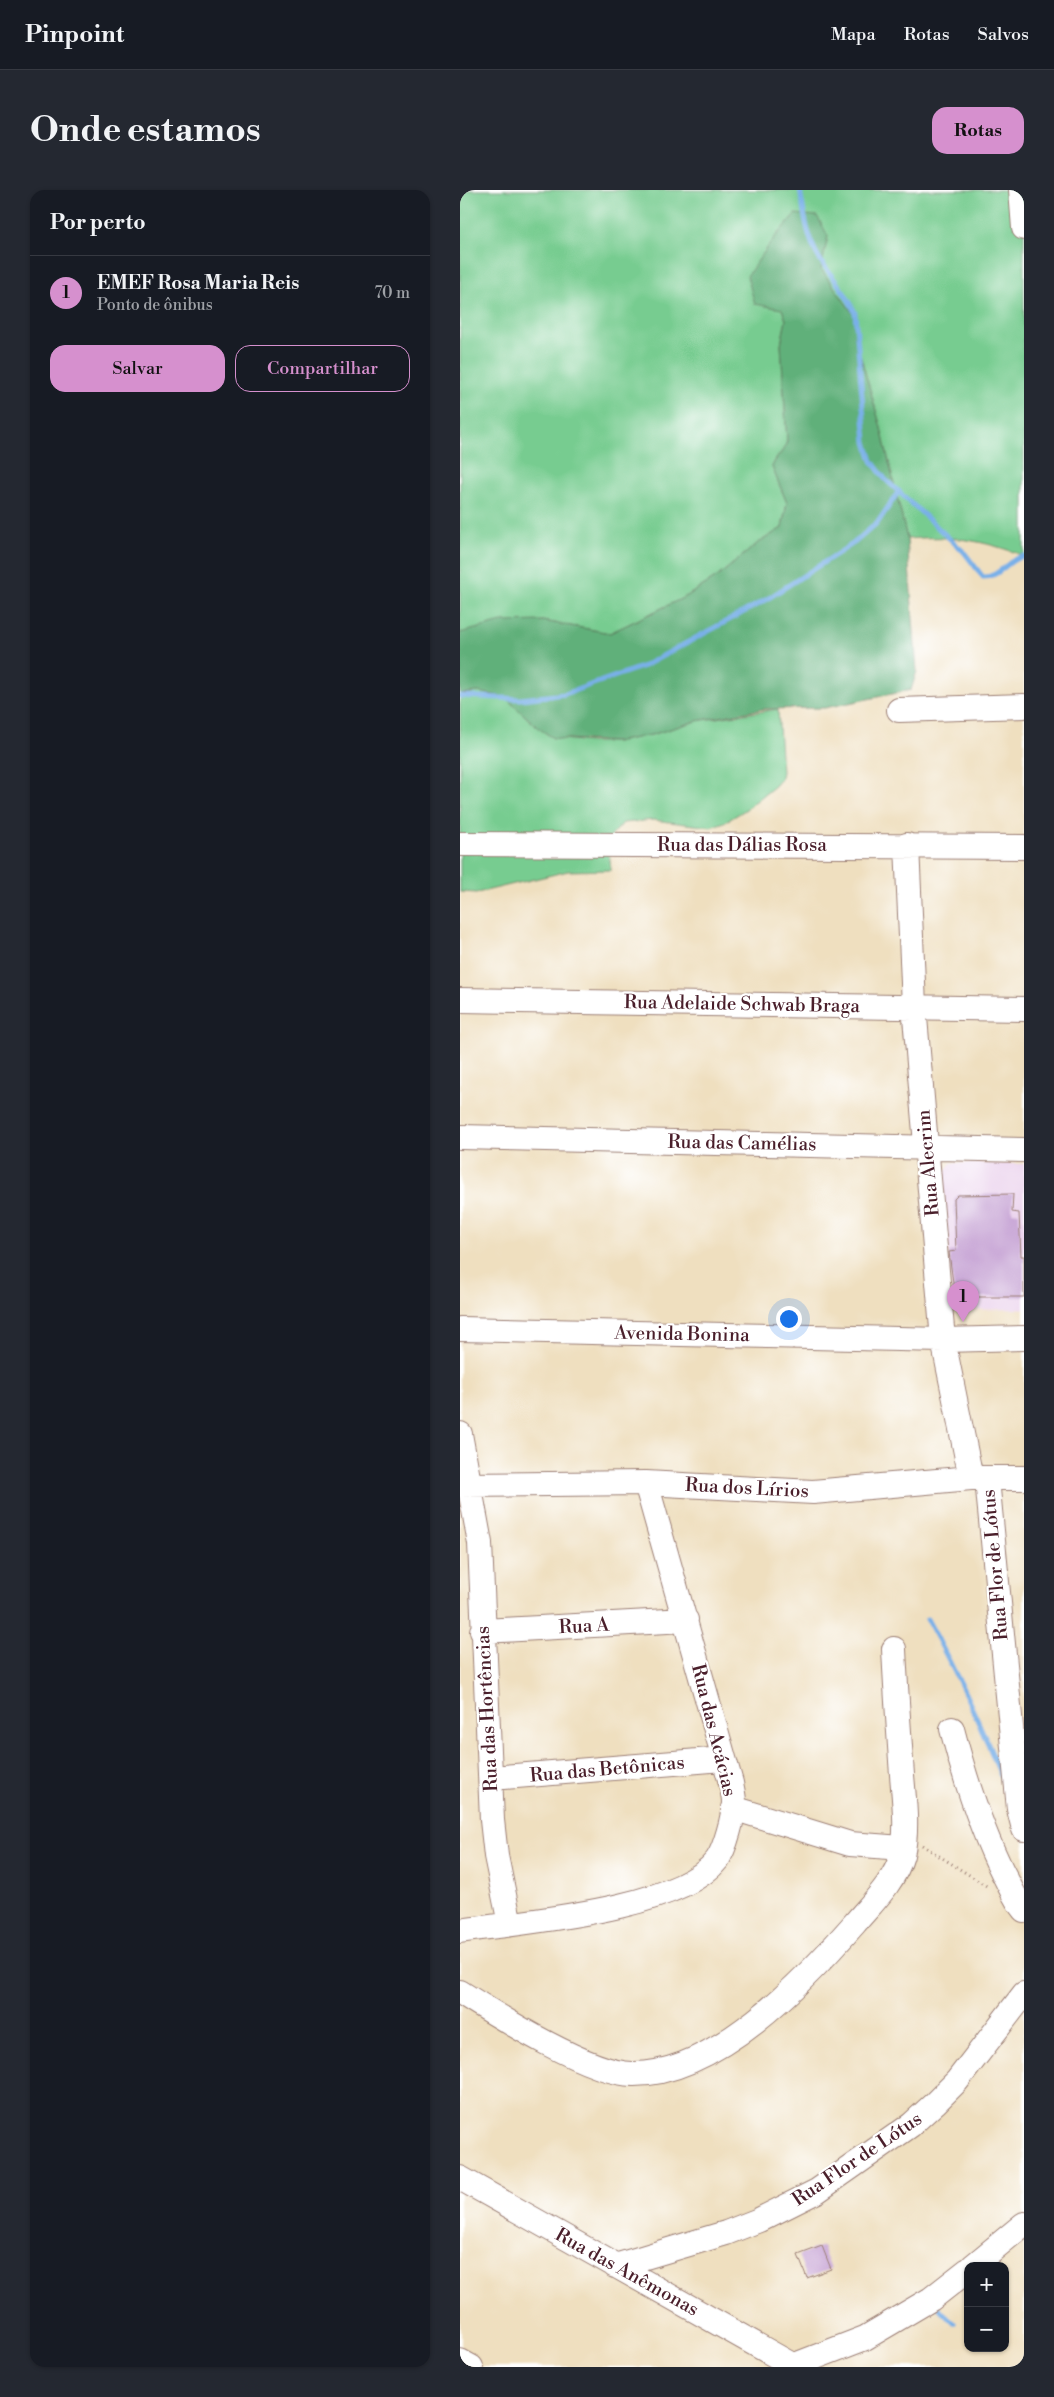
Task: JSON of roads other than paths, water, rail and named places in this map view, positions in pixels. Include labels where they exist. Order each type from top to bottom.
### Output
[{"type":"street","points":[[1021,190],[1024,228]]},
{"type":"street","points":[[898,710],[1024,706]]},
{"type":"street","name":"Rua das Dálias Rosa","points":[[460,844],[1024,847]]},
{"type":"street","name":"Rua Alecrim","points":[[907,845],[914,1006],[943,1340],[979,1479]]},
{"type":"street","name":"Rua Adelaide Schwab Braga","points":[[460,1000],[1024,1009]]},
{"type":"street","name":"Rua das Camélias","points":[[460,1137],[1024,1150]]},
{"type":"street","name":"Avenida Bonina","points":[[460,1328],[943,1340],[1024,1338]]},
{"type":"street","name":"Rua das Hortências","points":[[460,1434],[464,1485],[480,1543],[482,1631],[496,1856],[510,1924]]},
{"type":"street","name":"Rua dos Lírios","points":[[464,1485],[646,1483],[813,1492],[979,1479],[1024,1478]]},
{"type":"street","name":"Rua Flor de Lótus","points":[[979,1479],[1006,1686],[1019,1809],[1024,1829]]},
{"type":"street","name":"Rua das Acácias","points":[[460,1931],[559,1919],[652,1897],[698,1878],[717,1860],[732,1820],[731,1783],[646,1483]]},
{"type":"street","name":"Rua A","points":[[482,1631],[686,1620]]},
{"type":"street","points":[[460,1992],[559,2049],[614,2072],[633,2074],[661,2072],[685,2065],[760,2018],[801,1982],[879,1895],[894,1874],[903,1841],[903,1794],[894,1649]]},
{"type":"street","points":[[952,1728],[965,1778],[980,1822],[1024,1910]]},
{"type":"street","name":"Rua das Betônicas","points":[[491,1778],[723,1760]]},
{"type":"street","points":[[733,1808],[850,1844],[903,1841]]},
{"type":"street","name":"Rua Flor de Lótus","points":[[615,2266],[726,2233],[759,2220],[817,2191],[911,2125],[935,2103],[957,2081],[1024,1994]]},
{"type":"street","name":"Rua das Anêmonas","points":[[460,2178],[792,2366]]},
{"type":"street","points":[[978,2262],[1024,2224]]},
{"type":"street","points":[[792,2366],[865,2338],[931,2299],[964,2273]]},
{"type":"street","points":[[460,2361],[471,2367]]},
{"type":"waterway","points":[[800,190],[806,225],[815,250],[848,298],[855,313],[866,442],[872,461],[885,479],[964,552],[983,577],[994,574],[1013,560],[1024,556]]},
{"type":"waterway","points":[[460,696],[521,699],[565,694],[644,666],[764,601],[854,543],[878,522],[899,491]]},
{"type":"waterway","points":[[927,1619],[970,1704],[1007,1791]]},
{"type":"waterway","points":[[935,2305],[954,2323]]},
{"type":"place","name":"EMEF Rosa Maria Reis","points":[[963,1322]]}]
